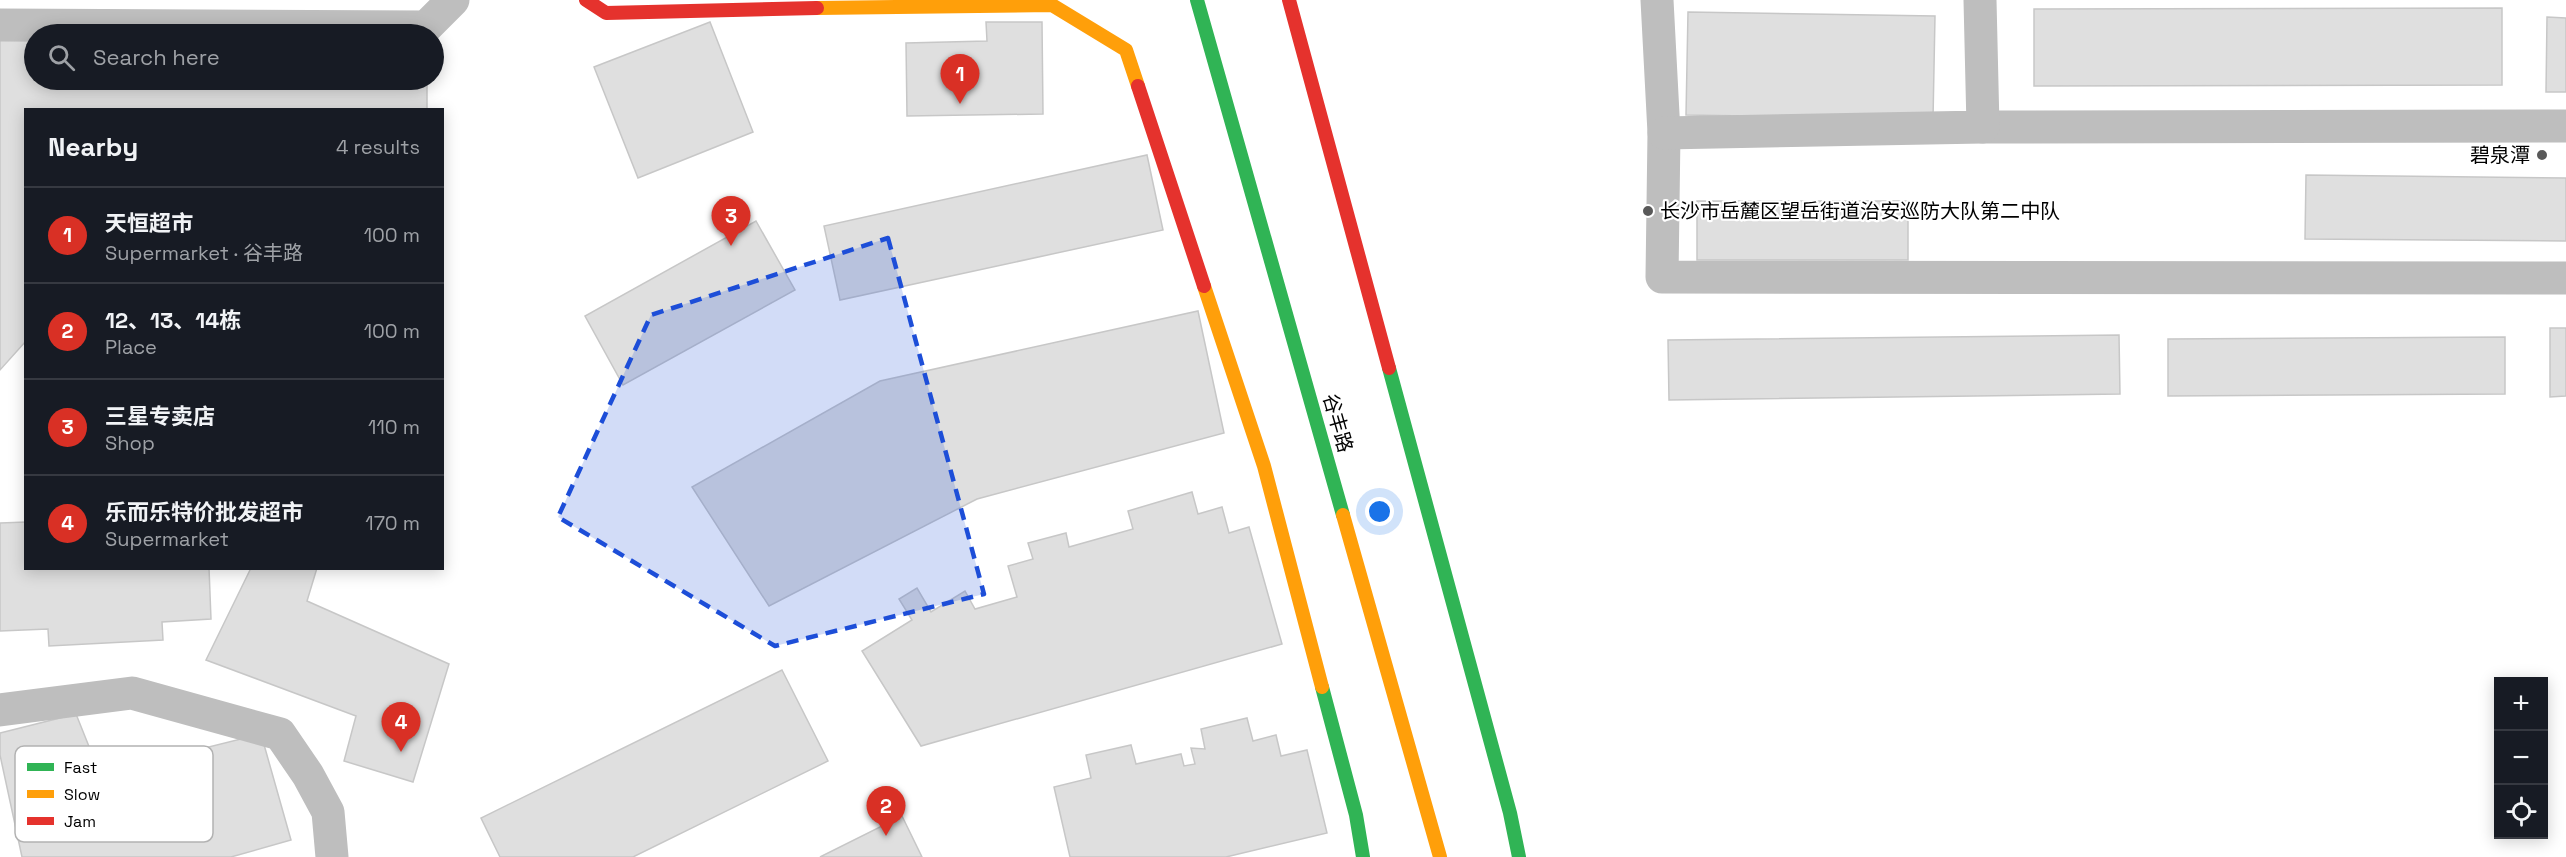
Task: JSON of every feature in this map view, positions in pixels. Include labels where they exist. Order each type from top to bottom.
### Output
[{"type":"street","points":[[429,24],[453,0]]},
{"type":"street","points":[[586,0],[606,13],[1001,4],[1052,5],[1126,50],[1264,466],[1356,815],[1364,857]]},
{"type":"street","name":"谷丰路","points":[[1197,0],[1440,857]]},
{"type":"street","points":[[1289,0],[1507,801],[1519,857]]},
{"type":"street","points":[[1657,0],[1664,133],[1662,277],[2566,278]]},
{"type":"street","points":[[1980,0],[1983,127]]},
{"type":"street","points":[[0,25],[24,25]]},
{"type":"street","points":[[1664,133],[1983,127],[2566,126]]},
{"type":"street","points":[[0,710],[132,693],[280,734],[308,775],[328,812],[332,857]]},
{"type":"highlighted area","points":[[888,238],[984,594],[775,646],[558,517],[651,315]]},
{"type":"building","points":[[2502,8],[2502,85],[2034,86],[2034,9]]},
{"type":"building","points":[[1688,12],[1935,16],[1933,119],[1686,115]]},
{"type":"building","points":[[2547,17],[2566,18],[2566,92],[2546,92]]},
{"type":"building","points":[[710,22],[753,132],[638,178],[594,67]]},
{"type":"building","points":[[986,22],[1042,22],[1043,114],[907,116],[906,43],[987,41]]},
{"type":"building","points":[[0,40],[24,40],[24,90],[427,90],[427,108],[24,108],[24,343],[0,370]]},
{"type":"building","points":[[1147,155],[1163,230],[840,300],[824,226]]},
{"type":"building","points":[[2306,175],[2566,178],[2566,241],[2305,239]]},
{"type":"building","points":[[1697,201],[1908,201],[1908,260],[1697,260]]},
{"type":"building","points":[[756,221],[795,290],[623,385],[585,316]]},
{"type":"building","points":[[1198,311],[1224,433],[977,499],[769,606],[692,487],[880,381]]},
{"type":"building","points":[[2550,328],[2566,328],[2566,396],[2550,397]]},
{"type":"building","points":[[2119,335],[2120,394],[1669,400],[1668,340]]},
{"type":"building","points":[[2505,337],[2505,394],[2168,396],[2168,339]]},
{"type":"building","points":[[1192,492],[1198,514],[1222,507],[1229,533],[1249,527],[1282,644],[921,746],[862,651],[912,620],[899,599],[917,588],[931,612],[965,591],[975,609],[1017,597],[1008,566],[1033,559],[1028,543],[1066,533],[1069,547],[1133,529],[1128,511]]},
{"type":"building","points":[[24,522],[24,570],[209,570],[211,619],[162,622],[163,640],[49,646],[48,629],[0,631],[0,523]]},
{"type":"building","points":[[250,570],[316,570],[307,601],[449,664],[413,782],[344,761],[356,716],[206,660]]},
{"type":"building","points":[[782,670],[828,761],[633,857],[500,857],[481,818]]},
{"type":"building","points":[[76,714],[89,746],[15,746],[15,825],[0,755],[0,733]]},
{"type":"building","points":[[1247,718],[1253,741],[1276,735],[1281,756],[1307,750],[1327,833],[1226,857],[1070,857],[1054,787],[1091,778],[1086,755],[1131,745],[1136,764],[1181,754],[1184,766],[1195,764],[1191,748],[1205,749],[1201,729]]},
{"type":"building","points":[[261,734],[291,840],[231,857],[22,857],[19,842],[213,842],[213,746]]},
{"type":"building","points":[[902,816],[922,857],[820,857]]},
{"type":"traffic: fast","points":[[1197,0],[1343,515]]},
{"type":"traffic: fast","points":[[1389,368],[1510,813],[1519,857]]},
{"type":"traffic: fast","points":[[1322,687],[1356,815],[1363,857]]},
{"type":"traffic: slow","points":[[817,8],[1052,5],[1126,50],[1138,86]]},
{"type":"traffic: slow","points":[[1204,286],[1264,466],[1322,687]]},
{"type":"traffic: slow","points":[[1343,515],[1440,857]]},
{"type":"traffic: jam","points":[[586,0],[606,13],[817,8]]},
{"type":"traffic: jam","points":[[1289,0],[1389,368]]},
{"type":"traffic: jam","points":[[1138,86],[1204,286]]},
{"type":"place","name":"天恒超市","points":[[960,104]]},
{"type":"place","name":"碧泉潭","points":[[2542,155]]},
{"type":"place","name":"长沙市岳麓区望岳街道治安巡防大队第二中队","points":[[1648,211]]},
{"type":"place","name":"三星专卖店","points":[[731,246]]},
{"type":"place","name":"乐而乐特价批发超市","points":[[401,752]]},
{"type":"place","name":"12、13、14栋","points":[[886,836]]}]
